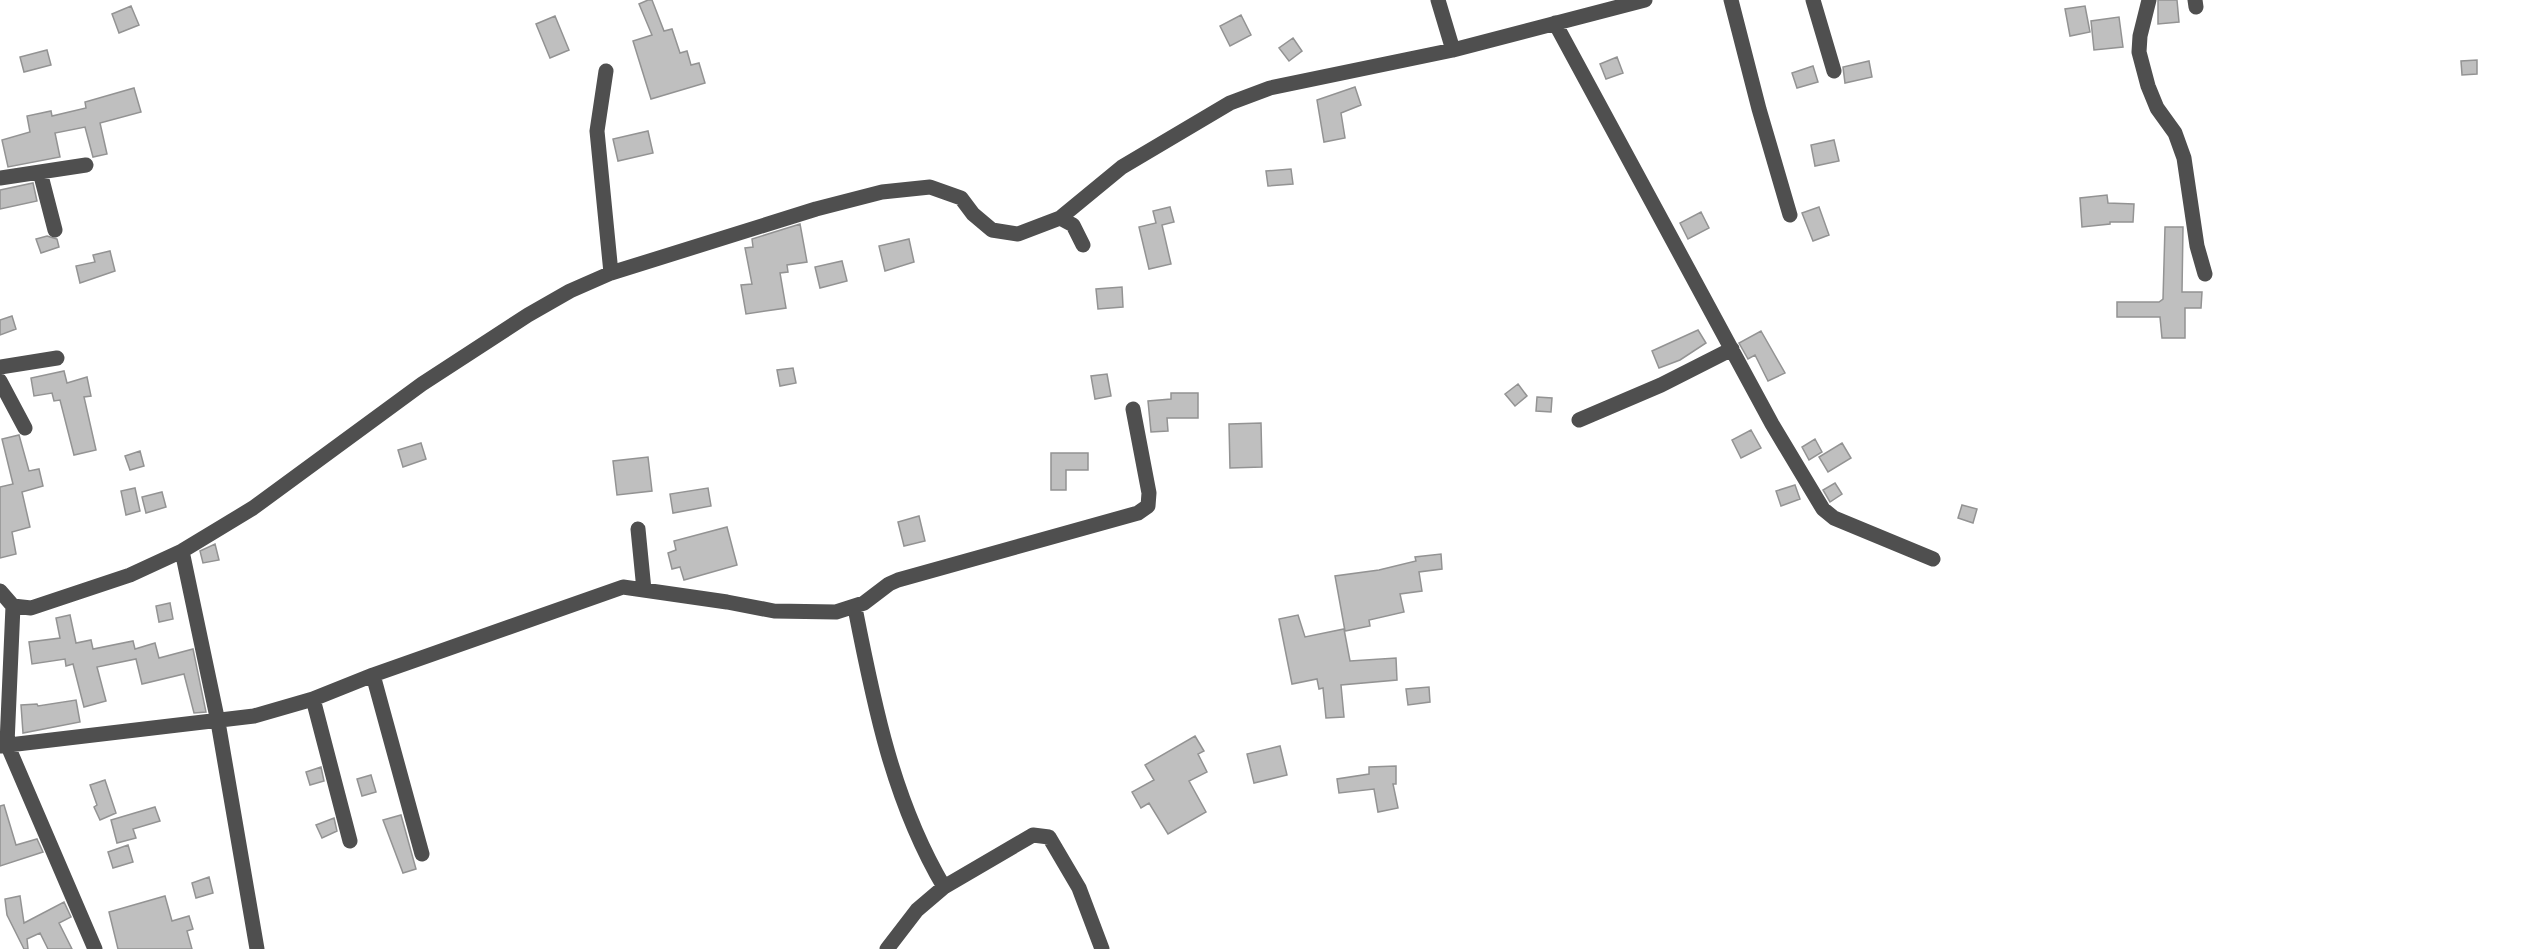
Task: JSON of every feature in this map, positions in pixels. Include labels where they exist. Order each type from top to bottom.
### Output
[{"type":"street","points":[[1438,0],[1453,50]]},
{"type":"street","points":[[1731,0],[1758,109],[1790,215]]},
{"type":"street","points":[[1813,0],[1834,71]]},
{"type":"street","points":[[2149,0],[2140,36],[2139,52],[2148,86],[2157,108],[2175,134],[2184,158],[2193,225],[2205,274]]},
{"type":"street","points":[[0,591],[13,606],[31,608],[130,575],[182,551],[253,508],[422,384],[508,327],[570,291],[611,273],[709,240],[882,192],[930,187],[951,192],[961,198],[973,214],[992,230],[1018,234],[1060,218],[1122,166],[1247,95],[1270,88],[1453,50],[1636,1]]},
{"type":"street","points":[[1555,23],[1772,424],[1823,509],[1834,518],[1933,559]]},
{"type":"street","points":[[606,71],[597,132],[611,273]]},
{"type":"street","points":[[0,178],[86,165]]},
{"type":"street","points":[[40,172],[55,230]]},
{"type":"street","points":[[1060,218],[1073,225],[1083,245]]},
{"type":"street","points":[[1579,420],[1661,385],[1732,349]]},
{"type":"street","points":[[0,367],[57,358]]},
{"type":"street","points":[[0,381],[25,428]]},
{"type":"street","points":[[3,745],[255,717],[313,699],[373,675],[624,587],[774,611],[836,612],[855,608],[898,580],[1138,513],[1148,506],[1149,493],[1133,409]]},
{"type":"street","points":[[638,529],[644,590]]},
{"type":"street","points":[[182,551],[218,722],[257,949]]},
{"type":"street","points":[[13,606],[3,745],[95,949]]},
{"type":"street","points":[[855,608],[877,717],[895,779],[914,829],[944,887]]},
{"type":"street","points":[[373,675],[422,854]]},
{"type":"street","points":[[313,699],[350,841]]},
{"type":"street","points":[[887,949],[917,910],[944,887],[1033,834],[1049,837],[1079,888],[1102,949]]},
{"type":"building","points":[[652,0],[664,31],[672,29],[680,53],[687,51],[691,65],[699,63],[705,83],[651,99],[633,41],[652,35],[639,4]]},
{"type":"building","points":[[2158,0],[2177,0],[2179,22],[2158,24]]},
{"type":"building","points":[[131,6],[139,25],[119,33],[112,14]]},
{"type":"building","points":[[2085,6],[2090,32],[2070,36],[2065,9]]},
{"type":"building","points":[[1241,15],[1251,35],[1230,46],[1220,26]]},
{"type":"building","points":[[555,16],[569,50],[550,58],[536,24]]},
{"type":"building","points":[[2119,17],[2123,47],[2094,50],[2091,21]]},
{"type":"building","points":[[1293,38],[1302,51],[1289,61],[1279,48]]},
{"type":"building","points":[[47,50],[51,65],[24,72],[20,57]]},
{"type":"building","points":[[1617,57],[1623,73],[1606,79],[1600,64]]},
{"type":"building","points":[[2477,60],[2477,74],[2462,75],[2461,61]]},
{"type":"building","points":[[1869,61],[1872,77],[1845,83],[1843,67]]},
{"type":"building","points":[[1813,66],[1818,82],[1797,88],[1792,73]]},
{"type":"building","points":[[1355,87],[1361,105],[1341,113],[1345,138],[1324,142],[1317,100]]},
{"type":"building","points":[[134,88],[141,112],[100,123],[107,154],[93,157],[85,127],[55,133],[60,157],[8,167],[2,140],[30,132],[27,116],[51,111],[52,116],[86,108],[85,102]]},
{"type":"building","points":[[648,131],[653,153],[618,161],[613,139]]},
{"type":"building","points":[[1834,140],[1839,161],[1815,166],[1811,145]]},
{"type":"building","points":[[1291,169],[1293,184],[1268,186],[1266,171]]},
{"type":"building","points":[[33,183],[37,201],[0,209],[0,190]]},
{"type":"building","points":[[2107,195],[2108,203],[2134,204],[2133,222],[2110,222],[2110,224],[2082,227],[2080,198]]},
{"type":"building","points":[[1170,207],[1174,222],[1162,225],[1171,264],[1149,269],[1139,227],[1156,223],[1153,211]]},
{"type":"building","points":[[1819,207],[1829,235],[1813,241],[1802,213]]},
{"type":"building","points":[[1701,212],[1709,228],[1688,239],[1680,223]]},
{"type":"building","points":[[800,224],[807,262],[787,265],[788,272],[780,273],[786,308],[746,314],[741,285],[752,284],[745,248],[753,247],[752,239]]},
{"type":"building","points":[[2165,227],[2183,227],[2182,292],[2202,292],[2201,308],[2185,308],[2185,338],[2162,338],[2160,317],[2117,317],[2117,302],[2159,302],[2163,299]]},
{"type":"building","points":[[47,236],[57,239],[59,247],[41,253],[36,239]]},
{"type":"building","points":[[909,239],[914,262],[885,271],[879,246]]},
{"type":"building","points":[[110,251],[115,271],[80,283],[76,266],[95,262],[93,255]]},
{"type":"building","points":[[842,261],[847,281],[820,288],[815,267]]},
{"type":"building","points":[[1122,287],[1123,307],[1098,309],[1096,289]]},
{"type":"building","points":[[12,316],[16,329],[0,335],[0,320]]},
{"type":"building","points":[[1698,330],[1706,343],[1680,360],[1659,368],[1652,351]]},
{"type":"building","points":[[1761,331],[1785,373],[1768,381],[1755,355],[1748,359],[1739,343]]},
{"type":"building","points":[[793,368],[796,383],[780,386],[777,370]]},
{"type":"building","points":[[64,371],[67,383],[87,377],[91,396],[84,397],[96,450],[74,455],[60,400],[54,401],[52,393],[34,396],[31,378]]},
{"type":"building","points":[[1107,374],[1111,396],[1095,399],[1091,376]]},
{"type":"building","points":[[1518,384],[1527,396],[1515,406],[1505,394]]},
{"type":"building","points":[[1171,393],[1198,393],[1198,418],[1167,418],[1168,431],[1151,432],[1148,401],[1171,399]]},
{"type":"building","points":[[1537,397],[1552,398],[1551,412],[1536,411]]},
{"type":"building","points":[[1261,423],[1262,467],[1230,468],[1229,424]]},
{"type":"building","points":[[1751,430],[1761,448],[1741,458],[1732,440]]},
{"type":"building","points":[[19,435],[29,471],[39,469],[43,486],[22,492],[30,527],[12,532],[16,554],[0,558],[0,487],[13,484],[2,439]]},
{"type":"building","points":[[1815,439],[1822,452],[1809,460],[1802,447]]},
{"type":"building","points":[[421,443],[426,459],[403,467],[398,450]]},
{"type":"building","points":[[1842,443],[1851,458],[1828,472],[1819,457]]},
{"type":"building","points":[[140,451],[144,466],[130,470],[125,456]]},
{"type":"building","points":[[1051,453],[1088,453],[1088,470],[1066,470],[1066,490],[1051,490]]},
{"type":"building","points":[[648,457],[652,491],[617,495],[613,461]]},
{"type":"building","points":[[1835,483],[1842,494],[1830,502],[1823,490]]},
{"type":"building","points":[[1795,485],[1800,499],[1781,506],[1776,491]]},
{"type":"building","points":[[135,488],[140,511],[126,515],[121,491]]},
{"type":"building","points":[[708,488],[711,506],[673,513],[670,494]]},
{"type":"building","points":[[162,492],[166,507],[146,513],[142,497]]},
{"type":"building","points":[[1962,505],[1977,509],[1973,523],[1958,518]]},
{"type":"building","points":[[919,516],[925,541],[904,546],[898,522]]},
{"type":"building","points":[[727,527],[737,565],[684,580],[680,567],[672,569],[668,553],[676,550],[674,541]]},
{"type":"building","points":[[215,544],[219,560],[203,563],[200,551]]},
{"type":"building","points":[[1441,554],[1442,569],[1419,572],[1422,591],[1400,594],[1404,612],[1369,620],[1370,626],[1345,631],[1335,576],[1379,570],[1416,561],[1415,557]]},
{"type":"building","points":[[170,603],[173,619],[159,622],[156,606]]},
{"type":"building","points":[[70,615],[76,643],[91,640],[93,649],[133,641],[135,649],[155,643],[159,658],[193,649],[206,712],[194,713],[184,674],[142,684],[136,659],[97,667],[106,701],[84,707],[73,664],[66,666],[65,659],[32,664],[29,642],[60,638],[56,618]]},
{"type":"building","points":[[1298,615],[1305,637],[1344,629],[1350,661],[1396,658],[1397,680],[1341,685],[1344,717],[1326,718],[1323,688],[1319,689],[1317,679],[1292,684],[1279,619]]},
{"type":"building","points":[[1429,687],[1430,702],[1408,705],[1406,689]]},
{"type":"building","points":[[76,700],[80,722],[23,733],[21,705],[37,704],[38,706]]},
{"type":"building","points":[[1195,736],[1204,751],[1198,754],[1207,772],[1189,781],[1206,812],[1168,834],[1149,803],[1141,808],[1132,792],[1154,780],[1145,765]]},
{"type":"building","points":[[1280,746],[1287,775],[1254,783],[1247,754]]},
{"type":"building","points":[[1396,766],[1396,784],[1393,784],[1398,808],[1378,812],[1374,789],[1339,793],[1337,779],[1369,774],[1369,767]]},
{"type":"building","points":[[321,767],[324,781],[310,785],[306,772]]},
{"type":"building","points":[[371,775],[376,792],[362,796],[357,779]]},
{"type":"building","points":[[105,780],[116,813],[100,820],[94,807],[97,805],[90,785]]},
{"type":"building","points":[[4,805],[16,845],[37,839],[43,852],[0,866],[0,806]]},
{"type":"building","points":[[155,807],[160,821],[133,829],[136,838],[117,843],[111,820]]},
{"type":"building","points":[[401,815],[416,869],[403,873],[383,820]]},
{"type":"building","points":[[334,818],[337,831],[322,838],[316,825]]},
{"type":"building","points":[[128,845],[133,862],[113,868],[108,852]]},
{"type":"building","points":[[209,877],[213,893],[196,898],[192,883]]},
{"type":"building","points":[[20,896],[24,923],[64,902],[71,917],[59,923],[72,949],[48,949],[40,933],[27,939],[28,949],[24,949],[7,915],[5,899]]},
{"type":"building","points":[[165,896],[172,921],[189,916],[193,929],[187,931],[192,949],[118,949],[109,912]]}]
